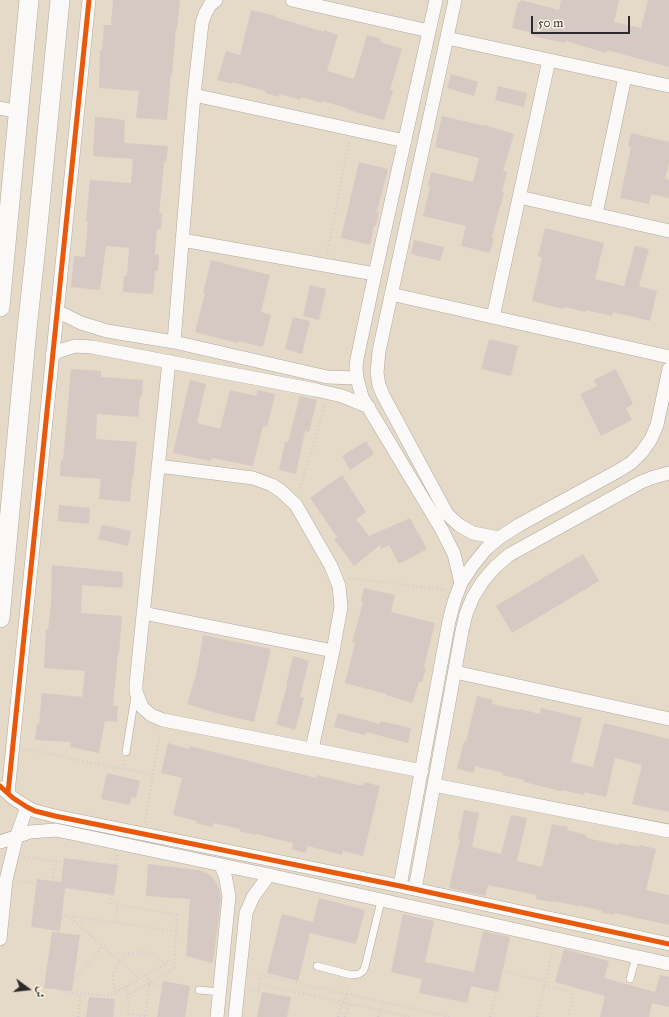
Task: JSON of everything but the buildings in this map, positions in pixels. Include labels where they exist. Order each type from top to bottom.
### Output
[{"type":"street","points":[[0,307],[2,262],[7,241],[29,0]]},
{"type":"street","points":[[0,618],[60,0]]},
{"type":"street","points":[[89,0],[12,747],[4,789],[27,807],[35,811],[56,816],[415,889],[669,944]]},
{"type":"street","points":[[174,342],[194,95],[202,23],[210,5],[216,0]]},
{"type":"street","points":[[292,0],[429,31]]},
{"type":"street","points":[[436,0],[357,359],[357,378],[362,397],[445,536],[454,554],[460,587]]},
{"type":"street","points":[[455,0],[377,362],[379,385],[383,396],[447,514],[458,525],[473,533],[499,538]]},
{"type":"street","points":[[447,38],[669,86]]},
{"type":"street","points":[[493,317],[549,60]]},
{"type":"street","points":[[596,214],[625,77]]},
{"type":"street","points":[[194,95],[404,142]]},
{"type":"street","points":[[0,108],[19,112]]},
{"type":"street","points":[[519,197],[669,231]]},
{"type":"street","points":[[182,240],[375,274]]},
{"type":"street","points":[[7,241],[36,246]]},
{"type":"street","points":[[391,294],[669,357]]},
{"type":"street","points":[[57,311],[88,326],[107,331],[174,342],[327,377],[357,378]]},
{"type":"street","points":[[83,346],[88,326]]},
{"type":"street","points":[[52,355],[67,348],[83,346],[169,361],[329,393],[342,396],[369,407]]},
{"type":"street","points":[[169,361],[143,613],[136,692],[138,700],[146,712],[163,720],[422,771]]},
{"type":"street","points":[[263,380],[267,364]]},
{"type":"street","points":[[400,886],[449,621],[460,587],[472,565],[486,549],[499,538],[519,525],[618,471],[631,463],[642,452],[651,439],[656,425],[669,368]]},
{"type":"street","points":[[158,466],[253,478],[263,481],[281,491],[296,505],[336,576],[339,586],[341,608],[312,749]]},
{"type":"street","points":[[415,889],[466,614],[473,596],[495,566],[509,554],[641,482],[654,476],[669,473]]},
{"type":"street","points":[[143,613],[333,651]]},
{"type":"street","points":[[455,672],[669,719]]},
{"type":"street","points":[[434,785],[669,831]]},
{"type":"street","points":[[0,939],[6,880],[17,835],[27,807]]},
{"type":"street","points":[[0,842],[17,835],[43,830],[56,830],[269,875],[669,964]]},
{"type":"street","points":[[217,1017],[228,919],[229,896],[228,886],[221,866]]},
{"type":"street","points":[[235,1017],[244,922],[253,897],[269,875]]},
{"type":"street","points":[[228,919],[244,922]]},
{"type":"street","points":[[572,942],[575,924]]},
{"type":"lane","points":[[205,14],[208,0]]},
{"type":"lane","points":[[126,752],[136,692]]},
{"type":"lane","points":[[317,966],[351,975],[360,974],[365,968],[381,901]]},
{"type":"lane","points":[[630,979],[636,957]]},
{"type":"lane","points":[[199,990],[220,992]]},
{"type":"path","points":[[324,265],[351,130]]},
{"type":"path","points":[[296,505],[329,393]]},
{"type":"path","points":[[336,576],[460,587]]},
{"type":"path","points":[[143,834],[163,720]]},
{"type":"path","points":[[12,747],[153,775]]},
{"type":"path","points":[[119,843],[110,903],[177,915],[174,969],[128,995]]},
{"type":"path","points":[[11,856],[115,868]]},
{"type":"path","points":[[6,880],[52,886],[55,861]]},
{"type":"path","points":[[115,923],[118,904]]},
{"type":"path","points":[[64,992],[75,940],[57,937],[62,916],[176,931]]},
{"type":"path","points":[[70,917],[140,978]]},
{"type":"path","points":[[537,1017],[556,939]]},
{"type":"path","points":[[64,992],[103,946]]},
{"type":"path","points":[[115,992],[113,987],[114,971],[120,961],[131,952],[152,954],[165,964]]},
{"type":"path","points":[[64,992],[109,996],[174,959]]},
{"type":"path","points":[[239,970],[451,1017]]},
{"type":"path","points":[[490,1017],[501,971],[545,983],[574,993],[568,1017]]},
{"type":"path","points":[[127,986],[128,1015],[146,1016],[149,984],[146,975]]},
{"type":"path","points":[[238,987],[258,992],[262,975]]},
{"type":"path","points":[[338,1017],[347,994],[351,975]]},
{"type":"path","points":[[149,984],[199,990]]},
{"type":"path","points":[[260,984],[410,1017]]},
{"type":"path","points":[[78,1017],[80,993]]},
{"type":"path","points":[[378,1017],[382,1002]]},
{"type":"path","points":[[345,1017],[349,1004]]},
{"type":"cycle path","points":[[8,793],[89,0]]},
{"type":"cycle path","points":[[0,786],[13,798],[27,807],[35,811],[55,816],[400,886],[669,944]]}]
